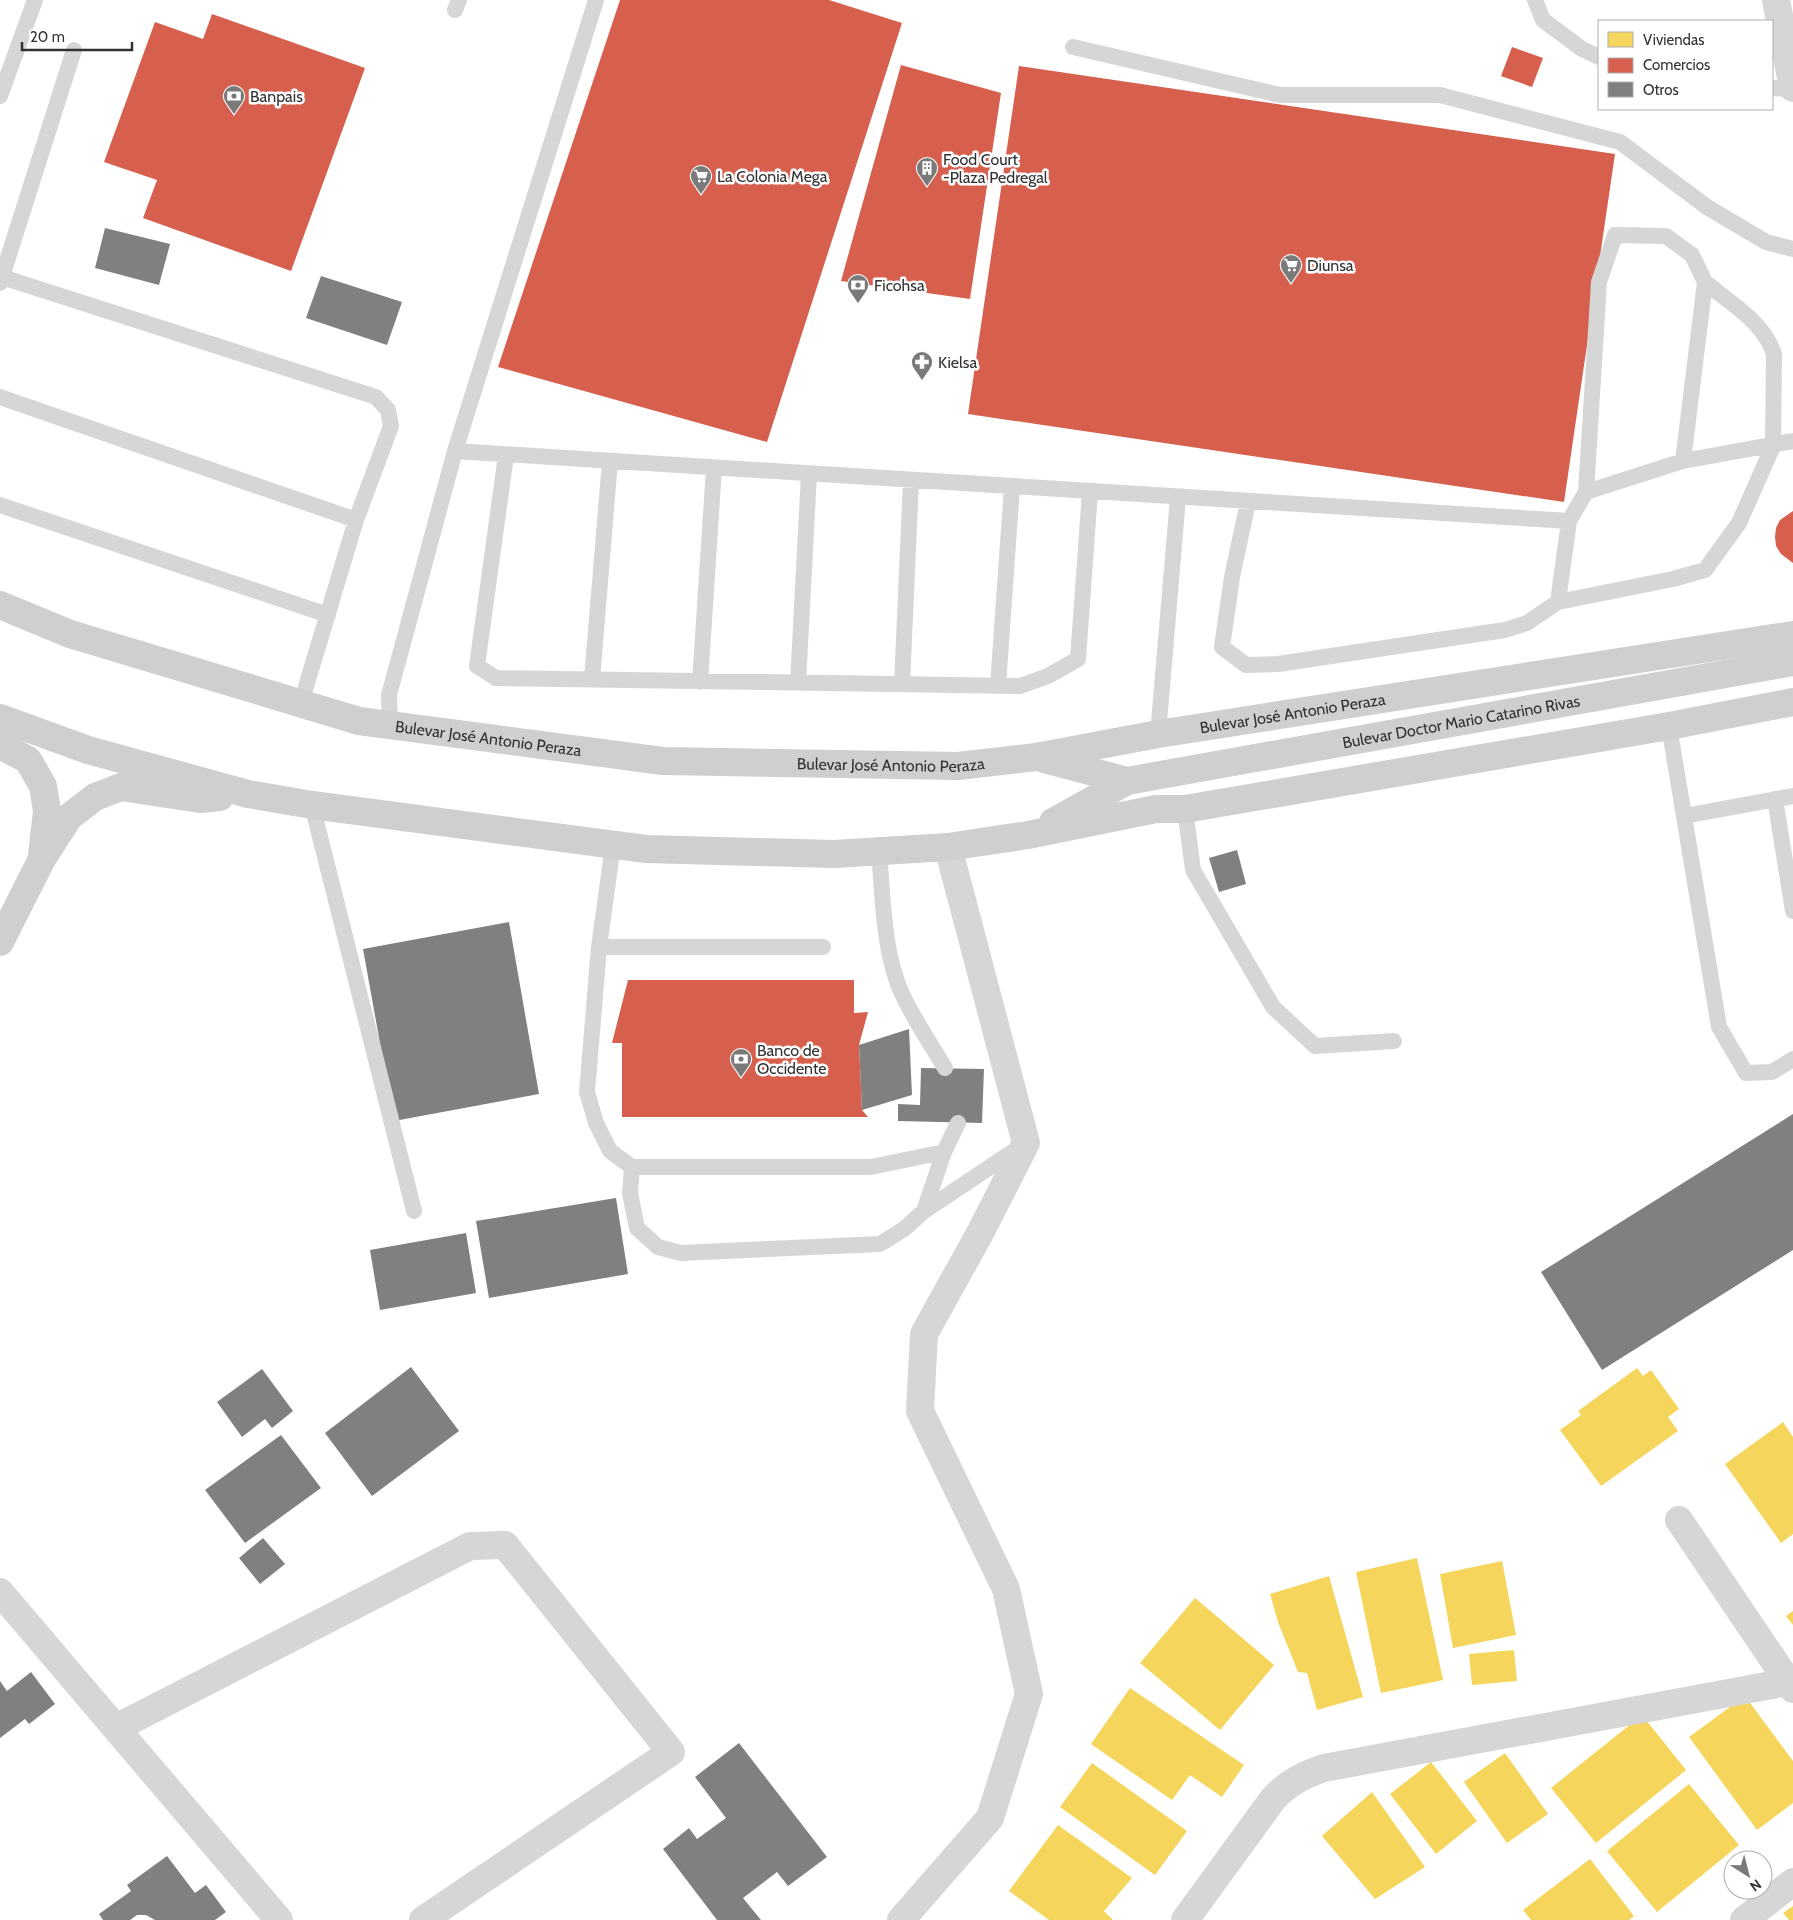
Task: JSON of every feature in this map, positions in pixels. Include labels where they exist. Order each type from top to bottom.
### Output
[{"type":"main road","name":"Bulevar José Antonio Peraza","points":[[0,606],[70,634],[359,721],[663,761],[958,766],[1036,757],[1158,734],[1793,635]]},
{"type":"main road","name":"Bulevar Doctor Mario Catarino Rivas","points":[[1128,781],[1793,662]]},
{"type":"main road","points":[[0,718],[88,750],[248,794],[312,805],[646,849],[834,854],[948,847],[1028,835],[1156,809],[1185,808],[1669,726],[1793,702]]},
{"type":"main road","points":[[0,745],[28,760],[43,786],[47,811],[42,859]]},
{"type":"main road","points":[[1036,757],[1128,781]]},
{"type":"main road","points":[[1028,835],[1128,781]]},
{"type":"main road","points":[[0,942],[42,859],[69,817],[95,797],[121,787],[200,799],[248,794]]},
{"type":"street","points":[[1776,0],[1793,89]]},
{"type":"street","points":[[901,1920],[990,1818],[1029,1694],[1006,1589],[920,1411],[924,1334],[980,1233],[1026,1143],[948,847]]},
{"type":"street","points":[[1185,1920],[1273,1799],[1284,1787],[1304,1775],[1324,1768],[1790,1686],[1679,1520]]},
{"type":"street","points":[[116,1728],[470,1546],[504,1545],[671,1752],[423,1920]]},
{"type":"street","points":[[0,1592],[279,1920]]},
{"type":"street","points":[[1744,1920],[1793,1882]]},
{"type":"lane","points":[[0,96],[35,0]]},
{"type":"lane","points":[[390,726],[389,695],[455,452],[596,0]]},
{"type":"lane","points":[[1534,0],[1543,20],[1582,49],[1598,57]]},
{"type":"lane","points":[[1073,47],[1280,95],[1440,95],[1620,142],[1708,207],[1766,242],[1793,249]]},
{"type":"lane","points":[[74,50],[1,280],[376,397],[388,410],[391,426],[356,520],[301,704]]},
{"type":"lane","points":[[1773,88],[1793,89]]},
{"type":"lane","points":[[1248,502],[1232,576],[1222,647],[1246,665],[1278,664],[1505,630],[1527,623],[1558,602],[1673,579],[1705,570],[1739,523],[1773,446],[1774,354],[1770,342],[1762,329],[1705,282],[1692,255],[1666,236],[1615,235],[1599,282],[1586,492],[1569,521],[1558,602]]},
{"type":"lane","points":[[1683,461],[1705,282]]},
{"type":"lane","points":[[0,397],[356,520]]},
{"type":"lane","points":[[1586,492],[1683,461],[1793,441]]},
{"type":"lane","points":[[455,452],[1569,521]]},
{"type":"lane","points":[[506,455],[477,666],[496,678],[1020,686],[1048,676],[1078,659],[1090,492]]},
{"type":"lane","points":[[592,679],[610,461]]},
{"type":"lane","points":[[700,682],[714,468]]},
{"type":"lane","points":[[798,683],[809,474]]},
{"type":"lane","points":[[902,684],[911,481]]},
{"type":"lane","points":[[998,685],[1012,487]]},
{"type":"lane","points":[[1158,734],[1178,498]]},
{"type":"lane","points":[[0,505],[328,615]]},
{"type":"lane","points":[[1669,726],[1719,1027],[1746,1073],[1772,1072],[1793,1059]]},
{"type":"lane","points":[[1684,816],[1793,796]]},
{"type":"lane","points":[[1775,799],[1790,877],[1793,912]]},
{"type":"lane","points":[[312,805],[414,1211]]},
{"type":"lane","points":[[1185,808],[1193,870],[1273,1007],[1315,1046],[1394,1041]]},
{"type":"lane","points":[[613,845],[599,947],[587,1092],[596,1123],[610,1150],[632,1167],[872,1167],[944,1152]]},
{"type":"lane","points":[[879,851],[883,907],[890,957],[903,997],[945,1068]]},
{"type":"lane","points":[[599,947],[823,947]]},
{"type":"lane","points":[[924,1211],[944,1152],[958,1123]]},
{"type":"lane","points":[[632,1167],[630,1193],[637,1228],[658,1247],[681,1253],[880,1244],[904,1229],[924,1211],[1026,1143]]},
{"type":"building: Viviendas","points":[[1637,1368],[1643,1376],[1651,1370],[1679,1409],[1668,1417],[1678,1431],[1601,1486],[1560,1430],[1581,1415],[1578,1411]]},
{"type":"building: Viviendas","points":[[1783,1422],[1793,1437],[1793,1534],[1781,1543],[1725,1464]]},
{"type":"building: Viviendas","points":[[1417,1558],[1443,1680],[1381,1693],[1356,1572]]},
{"type":"building: Viviendas","points":[[1502,1561],[1516,1635],[1453,1648],[1440,1574]]},
{"type":"building: Viviendas","points":[[1329,1576],[1363,1697],[1317,1710],[1307,1673],[1298,1672],[1278,1622],[1270,1594]]},
{"type":"building: Viviendas","points":[[1195,1598],[1274,1665],[1220,1730],[1140,1663]]},
{"type":"building: Viviendas","points":[[1793,1611],[1793,1625],[1786,1616]]},
{"type":"building: Viviendas","points":[[1514,1650],[1517,1681],[1472,1685],[1469,1654]]},
{"type":"building: Viviendas","points":[[1130,1688],[1244,1765],[1222,1797],[1190,1775],[1172,1800],[1091,1744]]},
{"type":"building: Viviendas","points":[[1745,1696],[1793,1761],[1793,1803],[1757,1830],[1689,1737]]},
{"type":"building: Viviendas","points":[[1642,1715],[1686,1770],[1596,1843],[1551,1788]]},
{"type":"building: Viviendas","points":[[1505,1753],[1548,1814],[1507,1843],[1464,1782]]},
{"type":"building: Viviendas","points":[[1431,1762],[1477,1821],[1436,1854],[1390,1794]]},
{"type":"building: Viviendas","points":[[1092,1763],[1187,1831],[1155,1875],[1060,1807]]},
{"type":"building: Viviendas","points":[[1689,1784],[1739,1845],[1733,1850],[1723,1850],[1723,1858],[1657,1912],[1607,1851]]},
{"type":"building: Viviendas","points":[[1372,1792],[1425,1867],[1375,1899],[1322,1836]]},
{"type":"building: Viviendas","points":[[1058,1825],[1132,1878],[1104,1911],[1113,1920],[1049,1920],[1009,1891]]},
{"type":"building: Viviendas","points":[[1590,1859],[1634,1916],[1629,1920],[1531,1920],[1523,1910]]},
{"type":"building: Viviendas","points":[[1793,1906],[1793,1920],[1789,1920],[1783,1913]]},
{"type":"building: Comercios","name":"La Colonia Mega","points":[[620,0],[829,0],[902,23],[767,442],[498,367]]},
{"type":"building: Comercios","name":"Banpais","points":[[212,14],[365,68],[291,271],[143,218],[157,180],[104,162],[155,22],[203,39]]},
{"type":"building: Comercios","points":[[1512,47],[1543,58],[1532,87],[1501,76]]},
{"type":"building: Comercios","name":"Food Court -Plaza Pedregal","points":[[901,65],[1001,93],[970,299],[841,281]]},
{"type":"building: Comercios","name":"Diunsa","points":[[1019,66],[1615,154],[1564,502],[968,414]]},
{"type":"building: Comercios","points":[[1793,511],[1793,563],[1781,554],[1776,546],[1775,537],[1776,528],[1780,520]]},
{"type":"building: Comercios","name":"Banco de Occidente","points":[[628,980],[854,980],[854,1013],[868,1012],[859,1045],[862,1110],[868,1117],[622,1117],[622,1043],[612,1043]]},
{"type":"building: Otros","points":[[105,228],[170,244],[159,285],[95,268]]},
{"type":"building: Otros","points":[[321,276],[402,302],[387,345],[306,318]]},
{"type":"building: Otros","points":[[1237,850],[1246,884],[1219,892],[1209,858]]},
{"type":"building: Otros","points":[[509,922],[539,1094],[394,1121],[363,949]]},
{"type":"building: Otros","points":[[909,1029],[912,1095],[862,1110],[859,1045]]},
{"type":"building: Otros","points":[[921,1068],[984,1069],[982,1123],[898,1121],[898,1104],[920,1105]]},
{"type":"building: Otros","points":[[1793,1114],[1793,1250],[1602,1370],[1541,1272]]},
{"type":"building: Otros","points":[[616,1198],[628,1274],[489,1298],[476,1221]]},
{"type":"building: Otros","points":[[466,1233],[476,1293],[380,1310],[370,1250]]},
{"type":"building: Otros","points":[[411,1367],[459,1431],[372,1496],[325,1433]]},
{"type":"building: Otros","points":[[262,1369],[293,1411],[272,1428],[265,1419],[242,1437],[217,1402]]},
{"type":"building: Otros","points":[[281,1435],[321,1488],[245,1543],[205,1490]]},
{"type":"building: Otros","points":[[263,1538],[285,1564],[260,1584],[239,1558]]},
{"type":"building: Otros","points":[[31,1672],[55,1704],[29,1724],[25,1719],[0,1738],[0,1681],[7,1691]]},
{"type":"building: Otros","points":[[739,1743],[827,1857],[788,1886],[777,1872],[743,1898],[761,1920],[717,1920],[663,1849],[689,1828],[697,1839],[726,1818],[695,1777]]},
{"type":"building: Otros","points":[[167,1856],[195,1893],[206,1885],[226,1912],[215,1920],[155,1920],[146,1915],[137,1915],[130,1920],[103,1920],[99,1914],[131,1891],[127,1885]]},
{"type":"place","name":"Banpais","points":[[234,115]]},
{"type":"place","name":"Food Court -Plaza Pedregal","points":[[927,187]]},
{"type":"place","name":"La Colonia Mega","points":[[701,195]]},
{"type":"place","name":"Diunsa","points":[[1291,284]]},
{"type":"place","name":"Ficohsa","points":[[858,304]]},
{"type":"place","name":"Kielsa","points":[[922,381]]},
{"type":"place","name":"Banco de Occidente","points":[[741,1078]]}]
